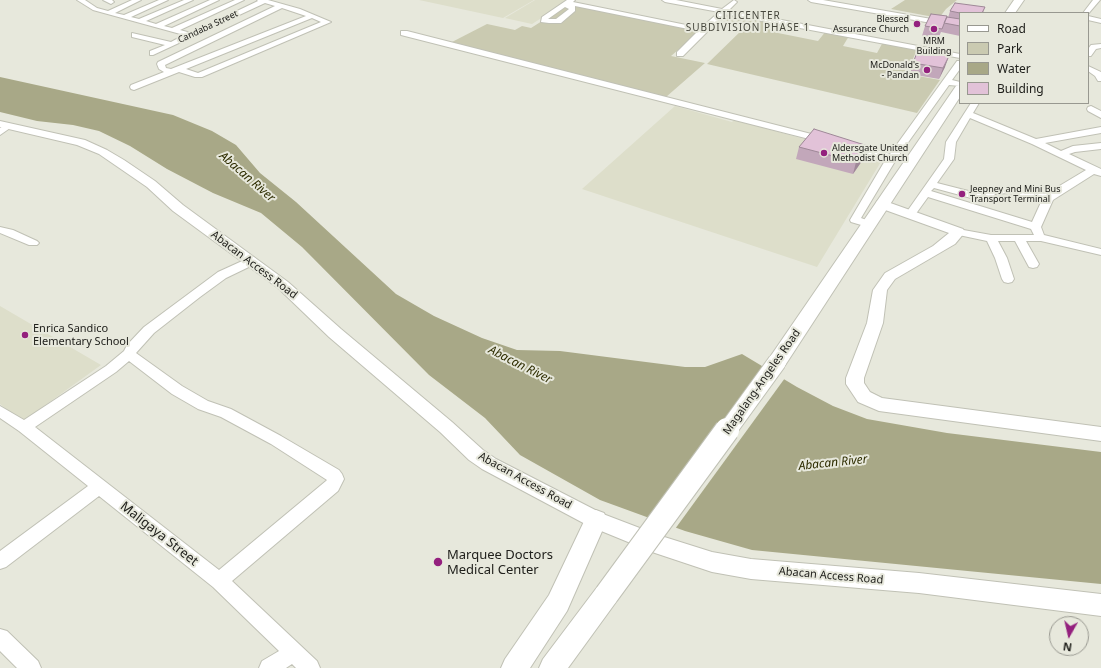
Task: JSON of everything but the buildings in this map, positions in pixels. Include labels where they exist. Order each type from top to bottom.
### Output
[{"type":"main road","points":[[1011,12],[1019,0]]},
{"type":"main road","name":"Magalang-Angeles Road","points":[[552,668],[777,362],[945,110],[954,85]]},
{"type":"main road","points":[[514,668],[558,603],[596,520]]},
{"type":"street","points":[[80,0],[95,9],[190,35]]},
{"type":"street","points":[[108,13],[138,0]]},
{"type":"street","points":[[125,17],[165,0]]},
{"type":"street","points":[[140,21],[190,0]]},
{"type":"street","points":[[157,26],[216,0]]},
{"type":"street","points":[[173,30],[241,0]]},
{"type":"street","points":[[665,0],[959,56]]},
{"type":"street","points":[[811,0],[864,6]]},
{"type":"street","points":[[826,0],[959,25]]},
{"type":"street","points":[[1087,12],[1097,0]]},
{"type":"street","points":[[95,9],[111,1]]},
{"type":"street","points":[[179,69],[199,75],[326,23],[326,21],[298,10],[262,1]]},
{"type":"street","name":"Candaba Street","points":[[153,53],[262,1]]},
{"type":"street","points":[[680,54],[703,30],[736,1]]},
{"type":"street","points":[[568,3],[573,10],[558,21],[549,21],[544,19],[568,3],[703,30]]},
{"type":"street","points":[[171,72],[163,69],[161,64],[280,6]]},
{"type":"street","points":[[134,87],[312,16]]},
{"type":"street","points":[[1089,18],[1101,21]]},
{"type":"street","points":[[404,32],[892,158]]},
{"type":"street","points":[[135,34],[175,43],[199,46]]},
{"type":"street","points":[[1089,53],[1094,47],[1101,46]]},
{"type":"street","points":[[1089,53],[1101,54]]},
{"type":"street","points":[[1090,64],[1100,76]]},
{"type":"street","points":[[868,224],[855,220],[892,158],[930,107],[954,85],[959,66]]},
{"type":"street","points":[[911,213],[949,159],[952,142],[974,104]]},
{"type":"street","points":[[930,107],[945,110]]},
{"type":"street","points":[[1091,109],[1101,116]]},
{"type":"street","points":[[969,114],[1093,169]]},
{"type":"street","name":"Abacan Access Road","points":[[3,128],[81,142],[103,152],[151,184],[178,208],[283,285],[335,334],[446,427],[476,455],[489,464],[596,520],[655,544],[705,560],[751,569],[919,583],[1101,605]]},
{"type":"street","points":[[1035,142],[1101,130]]},
{"type":"street","points":[[1062,154],[1073,149],[1101,146]]},
{"type":"street","points":[[1041,238],[1036,226],[1048,198],[1101,163]]},
{"type":"street","points":[[928,188],[986,199]]},
{"type":"street","points":[[928,188],[981,209],[1036,226]]},
{"type":"street","points":[[981,209],[992,191],[1008,190],[1048,198]]},
{"type":"street","points":[[882,204],[911,213],[958,232],[991,238],[1041,238],[1101,252]]},
{"type":"street","points":[[0,230],[9,232],[33,243]]},
{"type":"street","points":[[958,232],[950,241],[938,249],[890,276],[880,290],[875,323],[855,378],[855,384],[859,391],[864,397],[879,404],[1101,434]]},
{"type":"street","points":[[1018,237],[1033,264]]},
{"type":"street","points":[[991,238],[1001,258],[1008,279]]},
{"type":"street","points":[[24,428],[111,369],[129,354],[132,348],[149,330],[173,311],[222,275],[251,261]]},
{"type":"street","points":[[129,354],[177,390],[203,405],[226,413],[276,440],[333,475],[336,479],[332,486],[219,581]]},
{"type":"street","name":"Maligaya Street","points":[[0,411],[24,428],[219,581],[310,668]]},
{"type":"street","points":[[0,561],[99,487]]},
{"type":"street","points":[[0,638],[31,668]]},
{"type":"street","points":[[269,668],[294,652]]},
{"type":"shaded area","points":[[419,0],[534,0],[503,18]]},
{"type":"shaded area","points":[[535,0],[570,0],[532,24],[505,18]]},
{"type":"shaded area","points":[[675,106],[732,122],[734,120],[882,160],[817,267],[582,189]]},
{"type":"shaded area","name":"Enrica Sandico Elementary School","points":[[0,306],[101,365],[22,422],[0,404]]},
{"type":"green space","points":[[905,0],[957,0],[946,9],[939,18],[891,9]]},
{"type":"green space","points":[[569,4],[700,31],[671,56],[705,63],[666,97],[450,43],[487,24],[515,30],[522,26],[531,28]]},
{"type":"green space","points":[[727,13],[786,24],[778,33],[818,41],[826,31],[849,36],[843,46],[877,53],[883,42],[917,49],[907,74],[940,80],[917,113],[707,64],[746,26],[718,20]]},
{"type":"water","name":"Abacan River","points":[[0,77],[173,115],[212,131],[236,145],[260,173],[296,202],[396,294],[434,316],[482,338],[517,350],[560,351],[685,367],[705,367],[742,354],[797,387],[833,406],[867,419],[947,433],[1101,452],[1101,584],[752,550],[685,531],[600,500],[520,455],[485,418],[429,375],[302,247],[261,213],[213,193],[167,169],[130,146],[99,131],[73,125],[37,121],[0,112]]},
{"type":"pier","points":[[766,366],[785,378],[675,529],[648,520]]},
{"type":"place","name":"Blessed Assurance Church","points":[[917,24]]},
{"type":"place","name":"MRM Building","points":[[934,29]]},
{"type":"place","name":"McDonald's - Pandan","points":[[927,70]]},
{"type":"place","name":"Aldersgate United Methodist Church","points":[[824,153]]},
{"type":"place","name":"Jeepney and Mini Bus Transport Terminal","points":[[962,194]]},
{"type":"place","name":"Enrica Sandico Elementary School","points":[[25,335]]},
{"type":"place","name":"Marquee Doctors Medical Center","points":[[438,562]]},
{"type":"district","name":"CITICENTER SUBDIVISION PHASE 1","points":[[748,22]]}]
